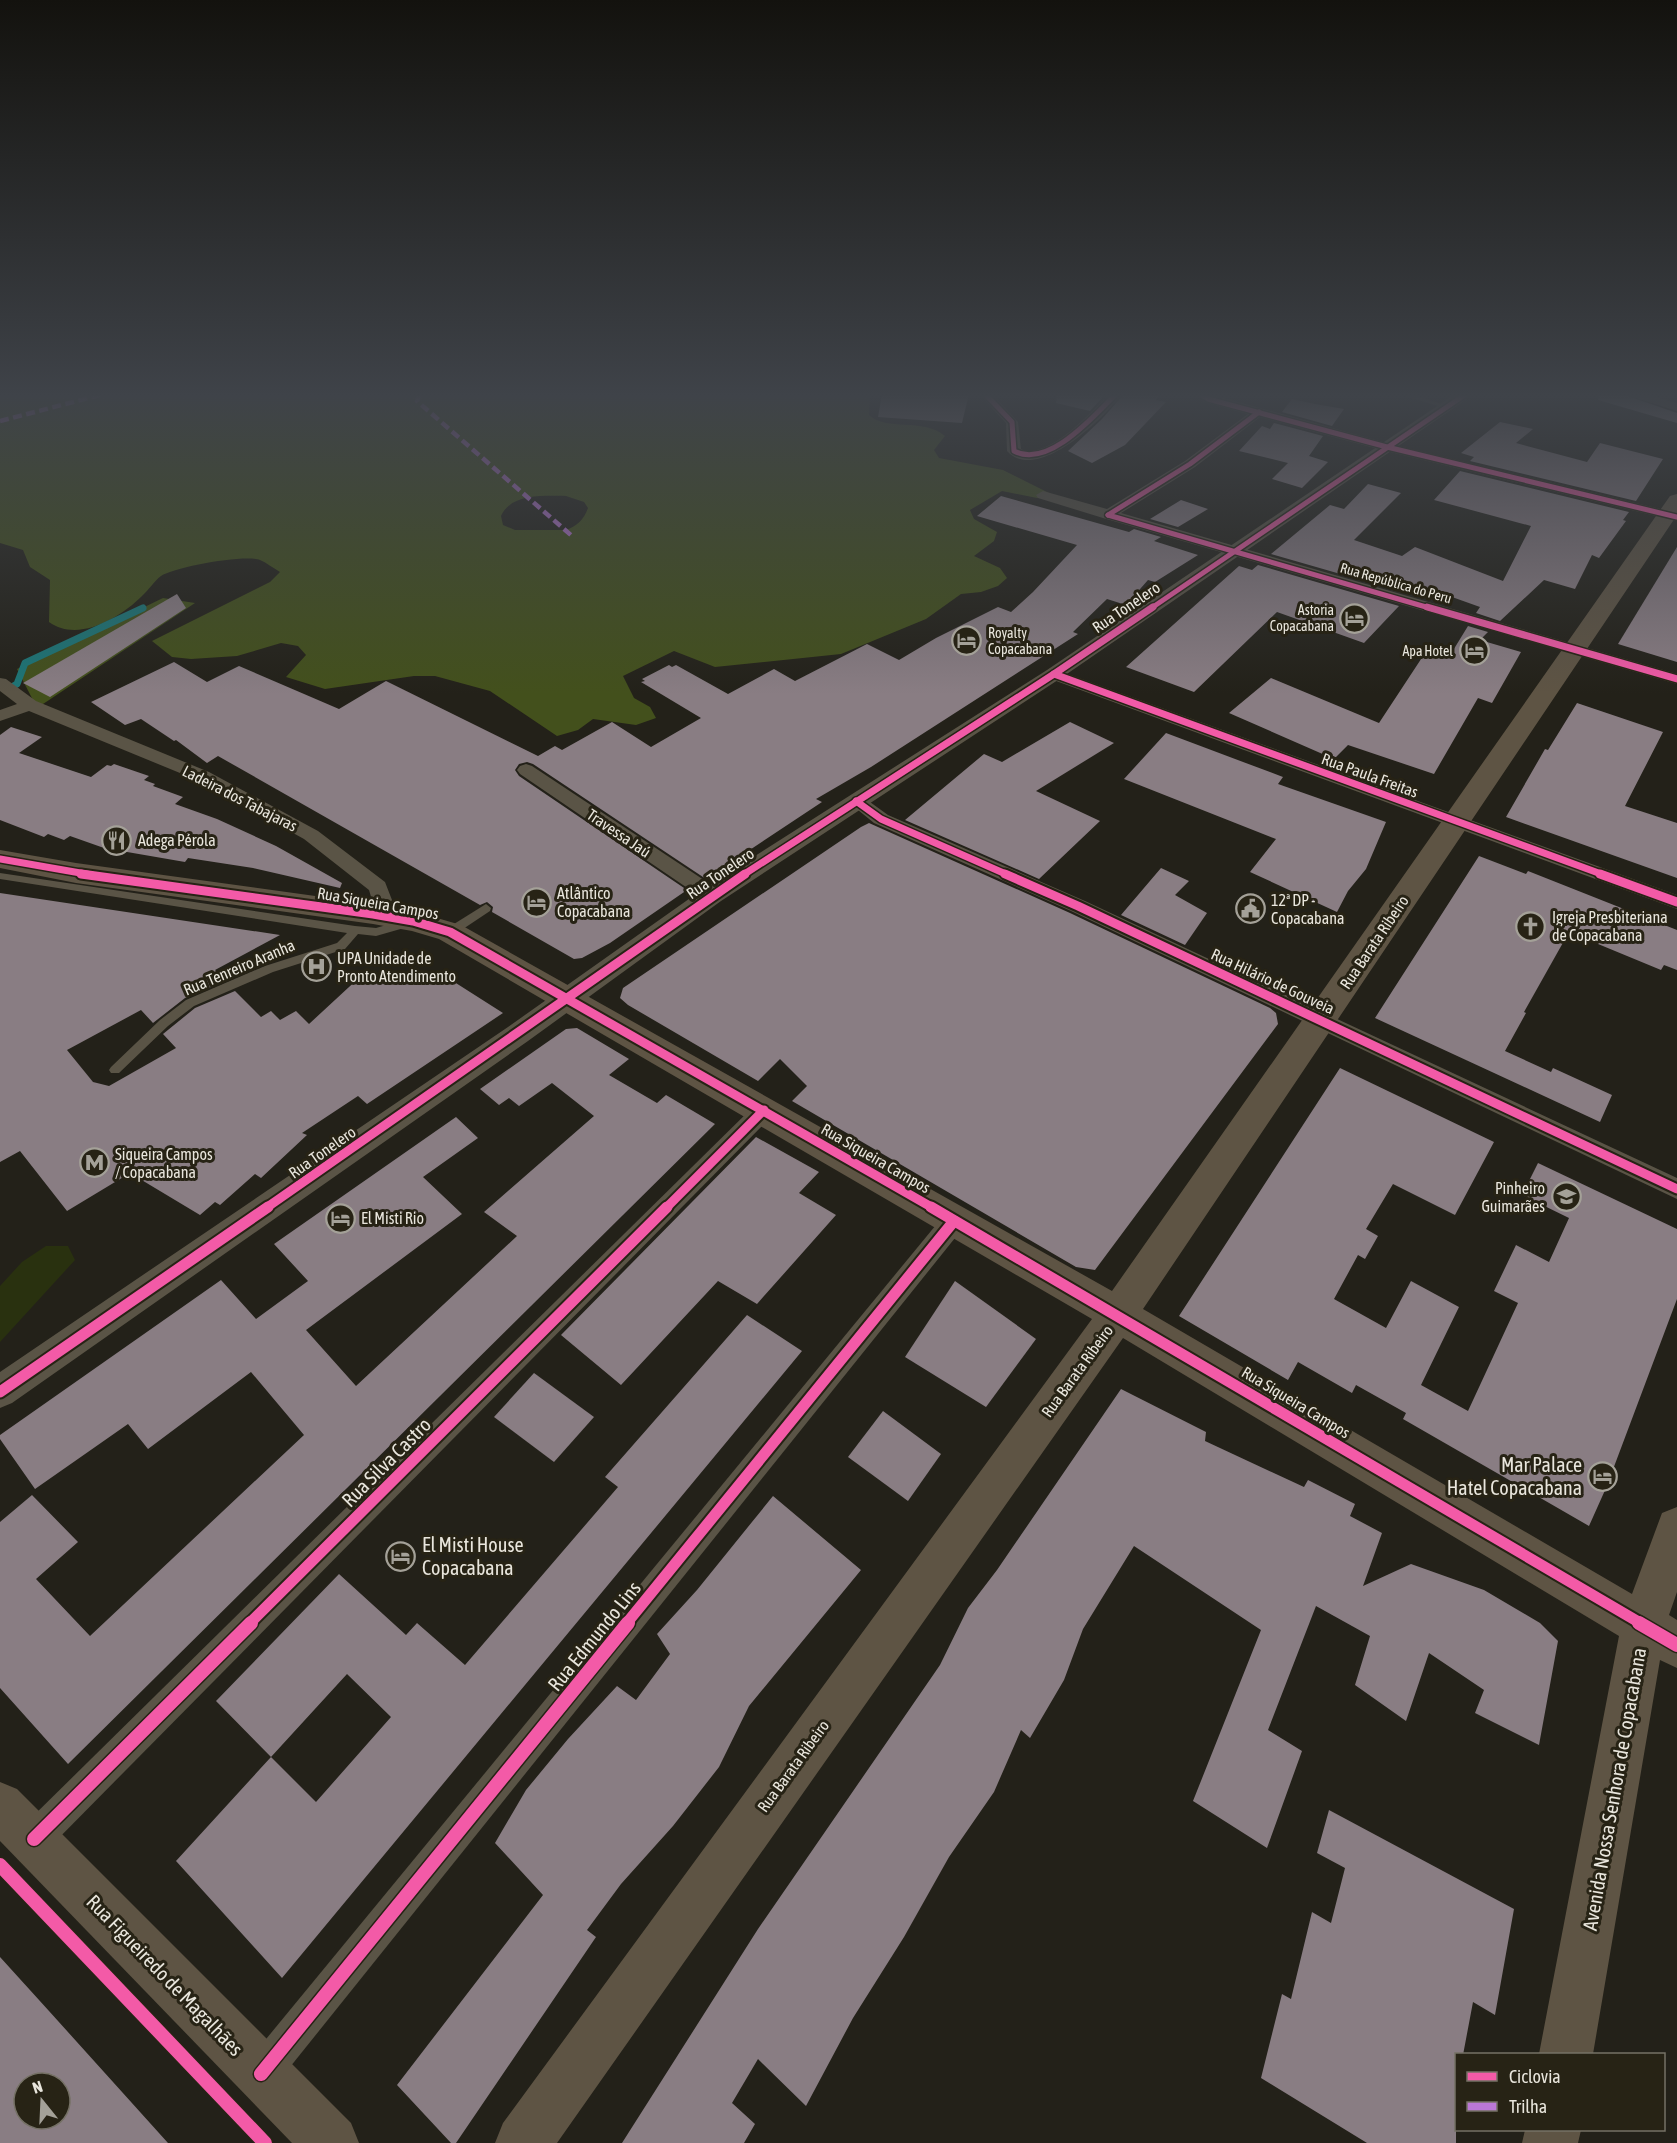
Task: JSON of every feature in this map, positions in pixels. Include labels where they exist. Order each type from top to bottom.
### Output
[{"type":"main road","name":"Rua Barata Ribeiro","points":[[523,2143],[1118,1314],[1576,648],[1674,510]]},
{"type":"main road","name":"Rua Siqueira Campos","points":[[0,859],[364,922],[413,921],[450,932],[1118,1314],[1660,1636]]},
{"type":"main road","name":"Avenida Nossa Senhora de Copacabana","points":[[1566,2053],[1660,1636],[1677,1528]]},
{"type":"main road","name":"Rua Figueiredo de Magalhães","points":[[17,1823],[331,2143]]},
{"type":"street","points":[[1108,514],[1141,494]]},
{"type":"street","name":"Rua Tonelero","points":[[0,1392],[235,1231],[712,895],[1054,674],[1318,494]]},
{"type":"street","points":[[1601,494],[1674,510]]},
{"type":"street","name":"Rua República do Peru","points":[[1043,495],[1677,679]]},
{"type":"street","name":"Rua Paula Freitas","points":[[1054,674],[1677,902]]},
{"type":"street","name":"Ladeira dos Tabajaras","points":[[0,683],[30,705],[203,776],[311,835],[378,887],[382,900],[364,922]]},
{"type":"street","points":[[0,716],[30,705]]},
{"type":"street","name":"Travessa Jaú","points":[[526,770],[712,895]]},
{"type":"street","name":"Rua Hilário de Gouveia","points":[[856,801],[881,819],[1078,906],[1677,1189]]},
{"type":"street","name":"Rua Silva Castro","points":[[17,1823],[764,1110]]},
{"type":"street","name":"Rua Edmundo Lins","points":[[261,2074],[954,1221]]},
{"type":"lane","name":"Rua Siqueira Campos","points":[[0,876],[364,922]]},
{"type":"lane","points":[[450,932],[486,908]]},
{"type":"lane","name":"Rua Tenreiro Aranha","points":[[115,1070],[164,1023],[190,1003],[269,969],[341,946],[364,922]]},
{"type":"green space","points":[[0,494],[997,494],[970,510],[974,519],[997,532],[994,541],[974,556],[1000,568],[1007,578],[998,586],[981,592],[961,594],[926,619],[841,654],[715,667],[674,651],[623,676],[634,698],[650,707],[656,718],[636,725],[593,719],[578,730],[557,736],[490,691],[435,676],[414,676],[325,689],[286,677],[306,655],[298,646],[281,643],[237,656],[191,659],[172,657],[152,641],[270,582],[280,572],[260,560],[226,560],[168,572],[158,578],[133,604],[111,619],[85,629],[73,630],[60,628],[49,622],[50,580],[30,567],[23,550],[0,543]],"holes":[[[539,496],[566,496],[584,502],[588,508],[580,522],[565,530],[515,530],[503,525],[501,516],[512,503]]]},
{"type":"green space","points":[[1017,494],[1053,495],[1037,498]]},
{"type":"green space","points":[[163,598],[195,603],[37,708],[17,669]]},
{"type":"green space","points":[[46,1246],[68,1246],[75,1260],[0,1342],[0,1286],[22,1262]]},
{"type":"building","points":[[1358,494],[1400,494],[1354,540],[1402,556],[1415,547],[1503,581],[1531,526],[1434,500],[1439,494],[1555,494],[1629,512],[1623,520],[1626,521],[1599,558],[1592,555],[1575,589],[1544,580],[1500,621],[1476,613],[1480,607],[1438,592],[1434,595],[1416,588],[1410,594],[1271,554],[1330,505],[1344,509]]},
{"type":"building","points":[[1607,494],[1640,494],[1636,501]]},
{"type":"building","points":[[1001,496],[1129,532],[1134,529],[1161,537],[1154,541],[1198,555],[1155,582],[1148,580],[1126,605],[1107,599],[1073,632],[1078,634],[871,767],[816,799],[822,802],[706,879],[533,764],[527,762],[519,764],[515,770],[519,776],[687,890],[610,943],[582,958],[574,959],[492,912],[493,907],[487,902],[480,905],[218,756],[207,763],[176,740],[174,741],[141,719],[125,725],[91,702],[174,662],[207,682],[239,666],[339,709],[386,681],[538,756],[555,746],[562,750],[612,722],[651,747],[701,718],[641,682],[645,681],[642,679],[669,665],[672,667],[676,665],[728,694],[774,669],[795,681],[867,644],[899,660],[936,638],[998,607],[1011,612],[1077,545],[977,516]]},
{"type":"building","points":[[1181,500],[1208,509],[1178,527],[1150,519]]},
{"type":"building","points":[[1677,547],[1677,662],[1618,644]]},
{"type":"building","points":[[1258,565],[1399,606],[1364,643],[1277,612],[1194,692],[1126,667],[1239,566],[1252,570]]},
{"type":"building","points":[[177,594],[186,608],[50,697],[23,683]]},
{"type":"building","points":[[1468,626],[1488,632],[1480,640],[1521,652],[1492,703],[1478,698],[1434,774],[1348,745],[1334,759],[1229,713],[1271,678],[1379,723],[1427,650],[1449,657]]},
{"type":"building","points":[[1577,703],[1663,732],[1625,806],[1677,823],[1677,878],[1506,817],[1545,749],[1548,750]]},
{"type":"building","points":[[1070,722],[1114,743],[1036,791],[1100,821],[1039,879],[905,820],[984,754],[1002,762]]},
{"type":"building","points":[[11,727],[42,737],[19,753],[91,777],[107,765],[114,764],[149,776],[144,780],[155,784],[153,786],[183,797],[175,804],[217,819],[276,846],[342,883],[340,888],[253,868],[188,858],[185,862],[104,848],[70,836],[64,840],[48,834],[44,837],[0,820],[0,735]]},
{"type":"building","points":[[1166,733],[1283,777],[1278,784],[1386,822],[1366,869],[1348,891],[1337,912],[1250,872],[1276,839],[1124,779]]},
{"type":"building","points":[[869,823],[1070,913],[1270,1008],[1276,1013],[1278,1024],[1095,1270],[1076,1267],[792,1101],[807,1086],[780,1059],[758,1081],[628,1005],[620,998],[623,988]]},
{"type":"building","points":[[1479,856],[1526,874],[1528,871],[1677,930],[1677,970],[1664,965],[1661,970],[1569,932],[1505,1051],[1551,1072],[1553,1068],[1612,1095],[1600,1122],[1375,1018]]},
{"type":"building","points":[[1161,868],[1189,881],[1175,895],[1207,913],[1185,945],[1121,915]]},
{"type":"building","points":[[0,893],[280,935],[215,970],[225,981],[185,998],[153,1023],[141,1010],[67,1050],[93,1082],[109,1086],[176,1048],[163,1034],[195,1008],[235,991],[261,1017],[271,1011],[280,1020],[296,1011],[309,1024],[362,975],[448,978],[503,1013],[367,1104],[358,1096],[302,1133],[307,1135],[261,1178],[255,1174],[220,1205],[215,1202],[200,1215],[130,1173],[67,1211],[20,1151],[0,1162]]},
{"type":"building","points":[[577,1028],[629,1059],[609,1075],[657,1103],[666,1095],[715,1124],[68,1764],[0,1688],[0,1522],[32,1495],[78,1542],[36,1579],[90,1636],[304,1435],[251,1372],[148,1449],[128,1424],[35,1489],[0,1439],[0,1435],[221,1280],[256,1319],[308,1281],[274,1244],[456,1117],[478,1138],[423,1177],[462,1214],[306,1330],[356,1386],[517,1236],[484,1212],[594,1116],[552,1083],[519,1106],[509,1098],[499,1105],[480,1089],[566,1029]]},
{"type":"building","points":[[1340,1068],[1494,1142],[1455,1215],[1393,1184],[1366,1229],[1378,1236],[1365,1259],[1358,1255],[1334,1299],[1386,1328],[1411,1281],[1459,1307],[1421,1385],[1468,1411],[1518,1303],[1494,1291],[1516,1245],[1549,1262],[1569,1218],[1522,1195],[1538,1163],[1677,1229],[1677,1299],[1606,1488],[1589,1526],[1403,1419],[1406,1413],[1356,1385],[1352,1393],[1298,1362],[1288,1380],[1179,1316]]},
{"type":"building","points":[[756,1137],[819,1172],[799,1193],[836,1215],[757,1304],[718,1281],[621,1385],[561,1335]]},
{"type":"building","points":[[955,1281],[1036,1339],[986,1407],[905,1357]]},
{"type":"building","points":[[747,1315],[802,1351],[282,1978],[176,1861],[271,1757],[216,1701],[339,1574],[406,1635],[417,1623],[465,1665],[618,1487],[605,1477]],"holes":[[[347,1674],[391,1717],[316,1802],[271,1757]]]},
{"type":"building","points":[[534,1373],[594,1417],[554,1462],[494,1417]]},
{"type":"building","points":[[1121,1389],[1206,1432],[1205,1441],[1304,1487],[1308,1480],[1355,1504],[1350,1516],[1382,1533],[1363,1586],[1411,1564],[1484,1590],[1540,1623],[1558,1641],[1539,1745],[1475,1713],[1484,1690],[1429,1653],[1406,1721],[1355,1685],[1370,1636],[1316,1606],[1268,1730],[1302,1751],[1267,1848],[1193,1801],[1261,1630],[1134,1546],[1083,1629],[1064,1680],[1030,1738],[1021,1730],[994,1792],[949,1857],[904,1937],[853,2018],[806,2106],[758,2059],[732,2103],[755,2124],[744,2143],[622,2143],[758,1929],[940,1665],[968,1608],[997,1570]]},
{"type":"building","points":[[883,1411],[941,1454],[908,1501],[848,1457]]},
{"type":"building","points":[[773,1496],[861,1570],[749,1706],[719,1767],[673,1826],[621,1884],[587,1930],[596,1937],[456,2143],[451,2143],[397,2085],[543,1895],[495,1843],[526,1790],[568,1739],[617,1686],[636,1700],[670,1654],[657,1634],[697,1590]]},
{"type":"building","points":[[1329,1810],[1514,1909],[1495,2015],[1473,2002],[1463,2053],[1455,2053],[1456,2143],[1367,2143],[1261,2078],[1282,1994],[1291,1999],[1312,1912],[1331,1923],[1345,1868],[1317,1853]]},
{"type":"building","points":[[0,1957],[168,2143],[0,2143]]},
{"type":"waterway","points":[[10,688],[17,684],[25,663],[143,608]]},
{"type":"marked path","points":[[524,494],[572,536]]},
{"type":"cycle path","points":[[1108,515],[1142,494]]},
{"type":"cycle path","points":[[0,1392],[518,1034],[712,895],[1054,674],[1319,494]]},
{"type":"cycle path","points":[[1582,494],[1677,517]]},
{"type":"cycle path","points":[[1108,515],[1677,679]]},
{"type":"cycle path","points":[[1054,674],[1677,902]]},
{"type":"cycle path","points":[[856,801],[881,819],[1078,906],[1677,1189]]},
{"type":"cycle path","points":[[0,859],[76,873],[373,914],[413,921],[450,932],[1059,1280],[1677,1645]]},
{"type":"cycle path","points":[[34,1839],[764,1110]]},
{"type":"cycle path","points":[[261,2074],[954,1221]]},
{"type":"cycle path","points":[[0,1865],[265,2143]]},
{"type":"place","name":"Astoria Copacabana","points":[[1355,618]]},
{"type":"place","name":"Royalty Copacabana","points":[[967,641]]},
{"type":"place","name":"Apa Hotel","points":[[1474,651]]},
{"type":"place","name":"Adega Pérola","points":[[117,840]]},
{"type":"place","name":"Atlântico Copacabana","points":[[536,902]]},
{"type":"place","name":"12ª DP - Copacabana","points":[[1250,909]]},
{"type":"place","name":"Igreja Presbiteriana de Copacabana","points":[[1531,926]]},
{"type":"place","name":"UPA Unidade de Pronto Atendimento","points":[[316,967]]},
{"type":"place","name":"Siqueira Campos / Copacabana","points":[[94,1163]]},
{"type":"place","name":"Pinheiro Guimarães","points":[[1566,1197]]},
{"type":"place","name":"El Misti Rio","points":[[340,1218]]},
{"type":"place","name":"Mar Palace Hatel Copacabana","points":[[1603,1476]]},
{"type":"place","name":"El Misti House Copacabana","points":[[401,1556]]}]
